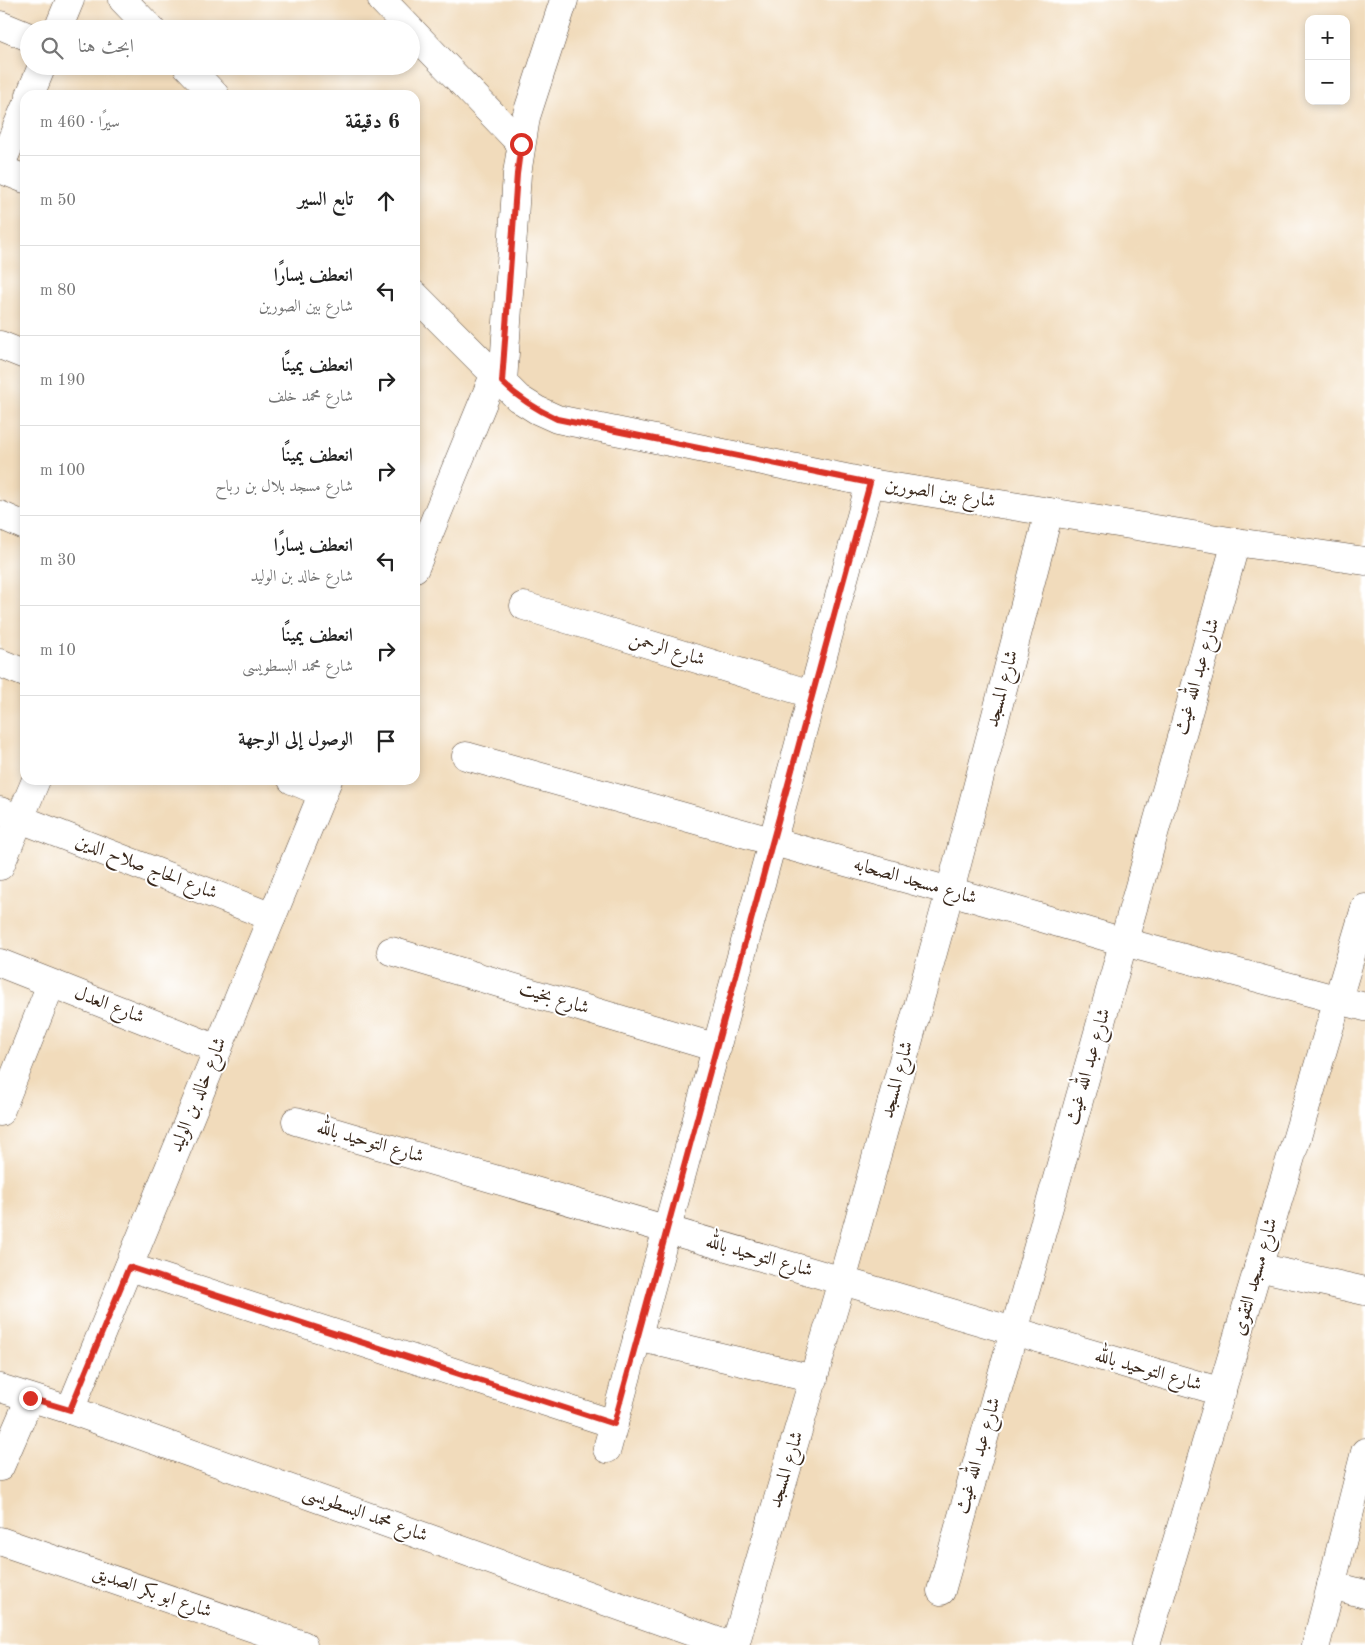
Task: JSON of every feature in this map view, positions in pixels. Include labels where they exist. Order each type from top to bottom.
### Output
[{"type":"street","points":[[62,20],[70,0]]},
{"type":"street","points":[[123,0],[142,20]]},
{"type":"street","points":[[382,0],[401,20]]},
{"type":"street","points":[[420,541],[425,514],[499,378],[521,144],[534,91],[564,0]]},
{"type":"street","points":[[0,25],[20,33]]},
{"type":"street","points":[[420,40],[521,144]]},
{"type":"street","points":[[32,90],[38,75]]},
{"type":"street","points":[[196,75],[210,90]]},
{"type":"street","points":[[20,120],[0,168],[20,177]]},
{"type":"street","name":"شارع بين الصورين","points":[[420,300],[518,398],[537,410],[557,419],[870,483],[1365,561]]},
{"type":"street","points":[[0,345],[20,353]]},
{"type":"street","points":[[129,1267],[610,1437],[870,483]]},
{"type":"street","name":"شارع المسجد","points":[[735,1645],[842,1281],[950,891],[1048,512]]},
{"type":"street","points":[[0,516],[20,524]]},
{"type":"street","name":"شارع عبد الله غيث","points":[[941,1591],[1236,542]]},
{"type":"street","name":"شارع الرحمن","points":[[524,606],[811,694]]},
{"type":"street","points":[[0,663],[20,671]]},
{"type":"street","name":"شارع مسجد الصحابه","points":[[466,756],[950,891],[1124,942],[1365,1007]]},
{"type":"street","points":[[0,866],[10,815],[32,785]]},
{"type":"street","name":"شارع خالد بن الوليد","points":[[70,1410],[326,786]]},
{"type":"street","name":"شارع الحاج صلاح الدين","points":[[10,815],[272,917]]},
{"type":"street","name":"شارع مسجد التقوى","points":[[1146,1645],[1365,908]]},
{"type":"street","name":"شارع بخيت","points":[[391,950],[717,1048]]},
{"type":"street","name":"شارع العدل","points":[[0,963],[218,1049]]},
{"type":"street","points":[[0,1112],[51,984]]},
{"type":"street","name":"شارع التوحيد بالله","points":[[296,1121],[1222,1392]]},
{"type":"street","points":[[1258,1267],[1365,1291]]},
{"type":"street","points":[[637,1337],[814,1379]]},
{"type":"street","name":"شارع محمد البسطويسى","points":[[0,1388],[70,1410],[728,1645]]},
{"type":"street","points":[[0,1467],[30,1398]]},
{"type":"street","points":[[1316,1645],[1365,1452]]},
{"type":"street","name":"شارع ابو بكر الصديق","points":[[0,1541],[303,1645]]},
{"type":"street","points":[[1331,1585],[1365,1594]]},
{"type":"route","points":[[30,1398],[70,1410],[129,1267],[614,1424],[811,694],[870,483],[557,419],[537,410],[518,398],[502,382],[517,174],[521,144]]}]
